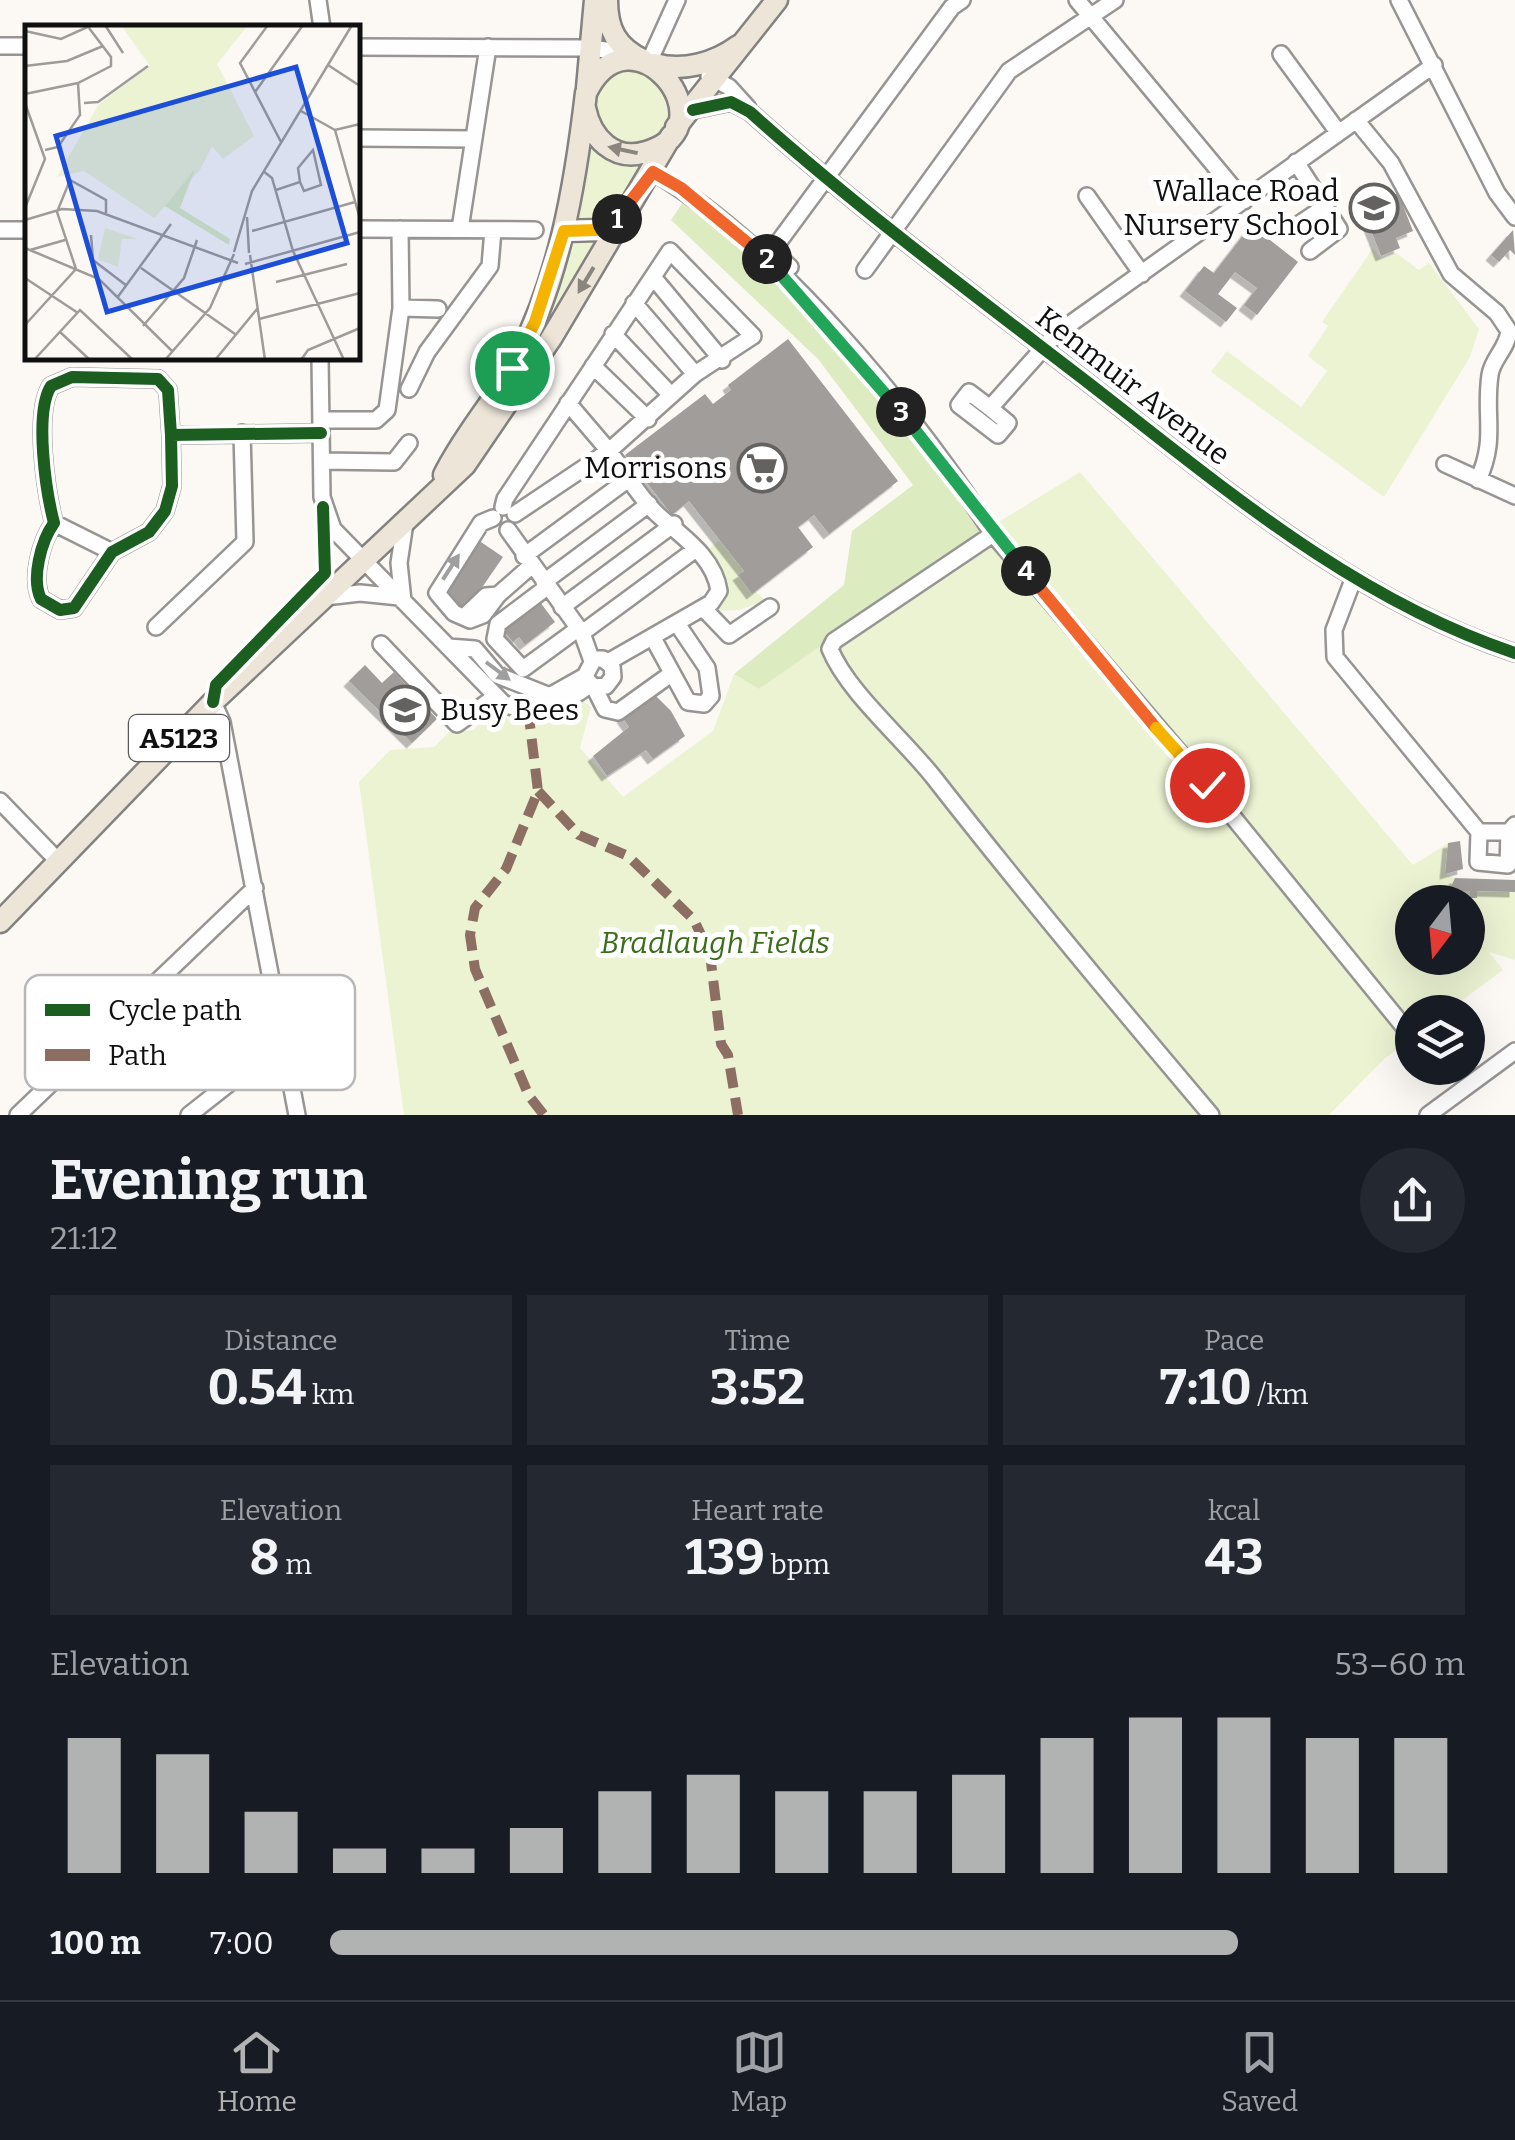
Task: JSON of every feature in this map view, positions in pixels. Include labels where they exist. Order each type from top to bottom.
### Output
[{"type":"main road","points":[[595,0],[586,101],[595,136],[618,152],[644,153],[673,131],[680,112],[676,86],[608,28],[607,0]]},
{"type":"main road","name":"A5123","points":[[0,922],[213,702],[465,465],[653,172],[673,131],[717,80],[776,0]]},
{"type":"main road","points":[[586,101],[592,80],[613,63],[725,56],[748,40]]},
{"type":"main road","name":"A5123","points":[[437,490],[535,322],[564,231],[586,101]]},
{"type":"main road","points":[[564,231],[598,230],[626,212]]},
{"type":"street","points":[[318,0],[322,25]]},
{"type":"street","points":[[649,61],[678,0]]},
{"type":"street","points":[[772,251],[952,7],[962,0]]},
{"type":"street","points":[[1077,0],[1244,201]]},
{"type":"street","points":[[865,270],[1009,71],[1115,0]]},
{"type":"street","points":[[1399,0],[1497,193],[1515,218]]},
{"type":"street","name":"Kenmuir Avenue","points":[[360,47],[590,48],[717,80],[827,176],[1041,347],[1353,580],[1445,628],[1515,654]]},
{"type":"street","points":[[460,230],[488,47]]},
{"type":"street","points":[[1281,54],[1338,132]]},
{"type":"street","points":[[990,408],[1041,347],[1434,65]]},
{"type":"street","points":[[693,110],[731,102],[750,112]]},
{"type":"street","points":[[1356,120],[1390,163],[1451,274],[1497,313],[1508,331],[1504,350],[1491,369],[1490,451],[1478,480]]},
{"type":"street","points":[[360,138],[474,138]]},
{"type":"street","points":[[1296,162],[1340,231],[1310,251]]},
{"type":"street","points":[[653,172],[760,252],[814,309],[964,490],[993,534],[1207,785],[1395,1016]]},
{"type":"street","points":[[1088,196],[1142,274]]},
{"type":"street","points":[[1295,227],[1326,206]]},
{"type":"street","points":[[360,230],[535,230]]},
{"type":"street","points":[[171,434],[242,433],[384,418],[400,308],[400,230]]},
{"type":"street","points":[[410,389],[427,352],[490,266],[494,230]]},
{"type":"street","points":[[752,233],[790,266]]},
{"type":"street","points":[[504,517],[568,403],[670,250],[752,336],[670,394],[648,419],[609,451],[504,517],[481,523],[437,593],[464,617],[486,596],[498,595],[528,561],[630,478]]},
{"type":"street","points":[[652,277],[722,360]]},
{"type":"street","points":[[634,303],[695,374]]},
{"type":"street","points":[[400,308],[438,309]]},
{"type":"street","points":[[614,334],[670,394]]},
{"type":"street","points":[[320,360],[327,518],[496,696],[516,710],[544,710],[594,674],[704,609],[719,591],[718,578],[696,549],[650,504],[568,403]]},
{"type":"street","points":[[593,366],[648,419]]},
{"type":"street","points":[[72,377],[158,379],[168,390],[171,434],[172,486],[165,512],[149,532],[112,552],[74,608],[50,606],[42,600],[38,586],[43,542],[54,523],[46,494],[44,406],[48,390],[56,382],[72,377]]},
{"type":"street","points":[[156,627],[245,542],[242,433]]},
{"type":"street","points":[[322,461],[394,462],[408,444]]},
{"type":"street","points":[[1445,464],[1515,496]]},
{"type":"street","points":[[650,504],[545,584],[493,631],[494,639],[526,667],[696,549]]},
{"type":"street","points":[[504,517],[528,561],[581,631],[606,709],[618,712],[672,674]]},
{"type":"street","points":[[54,523],[112,552]]},
{"type":"street","points":[[401,599],[399,563],[405,523]]},
{"type":"street","points":[[562,607],[674,524]]},
{"type":"street","points":[[993,534],[834,641],[830,649],[859,694],[935,778],[1019,889],[1076,950],[1211,1115]]},
{"type":"street","points":[[1353,580],[1334,630],[1334,657],[1478,832],[1478,862],[1483,866],[1508,866],[1512,829],[1478,832]]},
{"type":"street","points":[[325,597],[360,593],[401,599]]},
{"type":"street","points":[[704,609],[729,635],[770,608]]},
{"type":"street","points":[[653,638],[695,706],[704,704],[711,696],[707,668],[678,625]]},
{"type":"street","points":[[381,644],[457,724],[496,696]]},
{"type":"street","points":[[448,647],[475,649],[497,675],[550,696]]},
{"type":"street","points":[[528,709],[594,674]]},
{"type":"street","points":[[213,702],[222,722],[270,975]]},
{"type":"street","points":[[0,801],[60,862]]},
{"type":"street","points":[[164,975],[254,888]]},
{"type":"street","points":[[1428,1115],[1515,1051]]},
{"type":"street","points":[[18,1115],[44,1090]]},
{"type":"street","points":[[189,1115],[221,1090]]},
{"type":"street","points":[[292,1090],[297,1115]]},
{"type":"green space","points":[[633,70],[660,81],[671,108],[660,135],[633,146],[606,135],[595,108],[606,81]]},
{"type":"green space","points":[[589,141],[645,165],[604,220],[578,225]]},
{"type":"green space","points":[[691,190],[779,261],[818,301],[893,388],[997,523],[759,689],[734,674],[844,585],[852,531],[913,485],[818,359],[671,220]]},
{"type":"green space","points":[[600,236],[544,337],[538,333],[573,238]]},
{"type":"green space","points":[[1373,248],[1381,259],[1396,253],[1419,270],[1429,263],[1479,329],[1470,357],[1384,497],[1211,372],[1227,351],[1301,407],[1327,371],[1308,356],[1328,326],[1322,322]]},
{"type":"green space","name":"Bradlaugh Fields","points":[[1080,472],[1413,865],[1448,843],[1445,874],[1455,878],[1452,885],[1395,885],[1395,975],[1485,975],[1485,891],[1515,892],[1515,960],[1489,952],[1503,970],[1469,995],[1395,995],[1395,1051],[1329,1115],[404,1115],[359,782],[390,750],[434,747],[449,732],[473,730],[492,712],[526,720],[559,710],[580,698],[591,707],[580,748],[623,797],[713,731],[734,674],[759,689],[997,523]]},
{"type":"green space","points":[[720,540],[744,571],[739,576],[766,601],[739,610],[718,611],[706,551]]},
{"type":"building","points":[[1398,193],[1413,231],[1396,238],[1400,248],[1381,256],[1364,212],[1372,209],[1370,204]]},
{"type":"building","points":[[1251,225],[1298,262],[1257,315],[1244,305],[1257,288],[1235,272],[1218,294],[1237,308],[1226,322],[1185,291],[1204,266],[1214,273]]},
{"type":"building","points":[[1513,230],[1515,255],[1510,250],[1499,262],[1491,255]]},
{"type":"building","name":"Morrisons","points":[[788,339],[898,481],[829,534],[814,515],[798,527],[813,547],[752,594],[738,575],[744,571],[689,501],[672,515],[625,455],[705,394],[713,404],[731,390],[728,385]]},
{"type":"building","points":[[478,540],[503,557],[470,605],[465,602],[461,608],[443,591]]},
{"type":"building","points":[[540,602],[555,622],[525,645],[519,637],[513,642],[503,630]]},
{"type":"building","name":"Busy Bees","points":[[365,665],[382,683],[394,672],[437,719],[412,743],[349,681]]},
{"type":"building","points":[[653,693],[671,711],[685,736],[653,759],[646,750],[607,776],[593,756],[629,727],[622,717]]},
{"type":"building","points":[[1460,841],[1463,869],[1445,874],[1448,843]]},
{"type":"building","points":[[1455,878],[1515,880],[1515,892],[1485,891],[1485,885],[1452,885]]},
{"type":"marked path","points":[[528,709],[538,791],[506,869],[475,908],[470,935],[475,969],[529,1096],[544,1115]]},
{"type":"marked path","points":[[538,791],[579,835],[628,856],[694,920],[710,954],[721,1044],[728,1055],[738,1115]]},
{"type":"cycle path","points":[[693,110],[731,102],[750,112],[913,248],[1235,497],[1341,570],[1397,602],[1515,653]]},
{"type":"cycle path","points":[[171,435],[168,390],[158,379],[72,377],[51,386],[42,433],[54,523],[39,560],[37,581],[41,599],[60,610],[74,608],[112,552],[149,532],[165,511],[172,486],[171,435],[321,433]]},
{"type":"cycle path","points":[[213,702],[216,685],[325,573],[323,507]]},
{"type":"place","name":"Wallace Road Nursery School","points":[[1374,208]]},
{"type":"place","name":"Morrisons","points":[[762,468]]},
{"type":"place","name":"Busy Bees","points":[[405,710]]},
{"type":"route","points":[[512,368],[535,322],[564,231],[598,230],[615,221],[626,212],[653,172],[681,188],[760,252],[828,324],[964,490],[993,534],[1185,764],[1207,785]]}]
